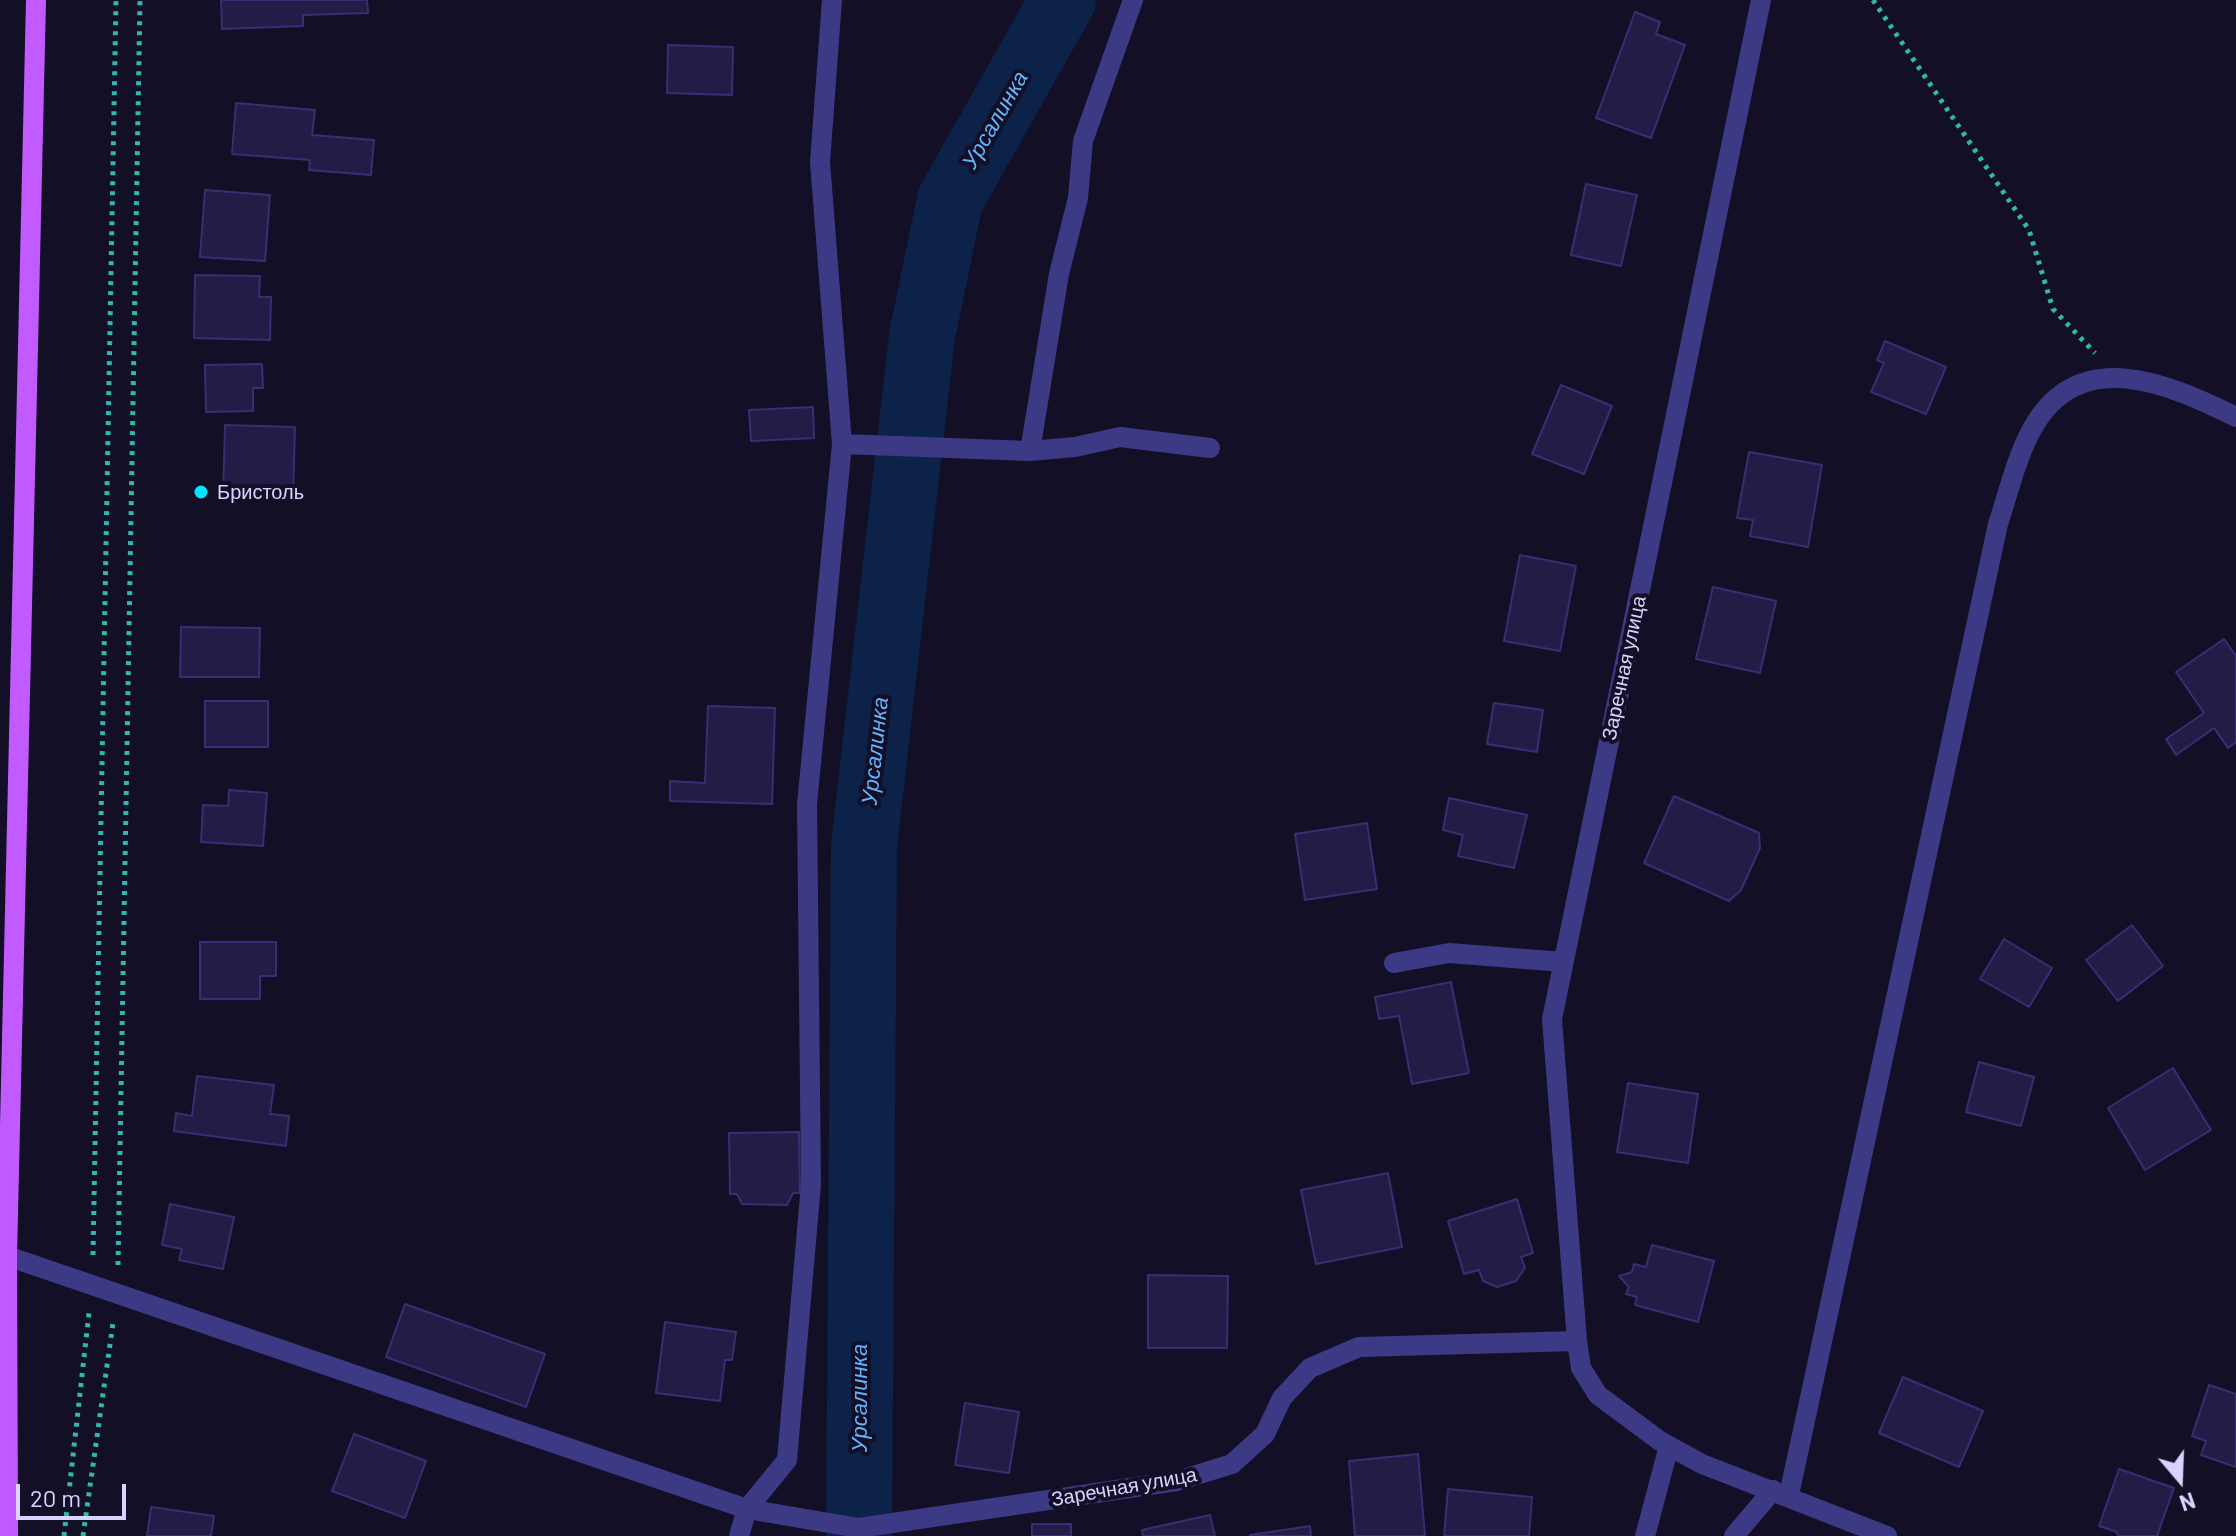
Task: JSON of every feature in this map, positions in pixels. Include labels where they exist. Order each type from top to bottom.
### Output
[{"type":"main road","points":[[8,1536],[7,1256],[36,0]]},
{"type":"street","points":[[739,1536],[747,1509],[787,1460],[811,1184],[807,804],[842,444],[820,162],[832,0]]},
{"type":"street","points":[[1030,451],[1059,274],[1078,198],[1083,141],[1133,0]]},
{"type":"street","name":"Заречная улица","points":[[1761,0],[1552,1019],[1577,1341],[1581,1368],[1598,1395],[1669,1446],[1702,1464],[1781,1492],[1887,1536]]},
{"type":"street","points":[[1734,1536],[1781,1492],[1998,524],[2031,431],[2049,406],[2080,384],[2113,376],[2155,381],[2236,417]]},
{"type":"street","points":[[842,444],[1030,451],[1075,447],[1120,437],[1210,448]]},
{"type":"street","points":[[1394,963],[1449,953],[1563,962]]},
{"type":"street","name":"Заречная улица","points":[[7,1256],[747,1509],[859,1528],[906,1529],[1177,1481],[1232,1464],[1265,1434],[1282,1398],[1310,1368],[1359,1347],[1577,1341]]},
{"type":"street","points":[[1645,1536],[1669,1446]]},
{"type":"path","points":[[64,1536],[92,1285],[116,0]]},
{"type":"path","points":[[83,1536],[117,1293],[140,0]]},
{"type":"path","points":[[1873,0],[2029,230],[2053,309],[2082,337],[2113,376]]},
{"type":"building","points":[[221,0],[367,0],[368,13],[303,15],[303,26],[222,29]]},
{"type":"building","points":[[1635,12],[1660,22],[1656,34],[1685,45],[1651,138],[1596,118]]},
{"type":"building","points":[[668,45],[733,47],[732,95],[667,93]]},
{"type":"building","points":[[236,103],[315,110],[312,135],[374,140],[371,175],[309,170],[310,160],[232,154]]},
{"type":"building","points":[[1586,184],[1637,195],[1621,266],[1571,255]]},
{"type":"building","points":[[205,190],[270,195],[265,261],[200,257]]},
{"type":"building","points":[[195,275],[260,276],[259,297],[271,297],[270,340],[194,338]]},
{"type":"building","points":[[1885,341],[1946,367],[1926,414],[1871,392],[1884,363],[1877,360]]},
{"type":"building","points":[[262,364],[263,388],[253,388],[253,411],[206,412],[205,365]]},
{"type":"building","points":[[1561,385],[1612,406],[1584,474],[1532,454]]},
{"type":"building","points":[[813,407],[814,438],[751,441],[749,410]]},
{"type":"building","points":[[225,425],[295,427],[293,499],[223,497]]},
{"type":"building","points":[[1749,452],[1822,465],[1808,547],[1750,536],[1753,520],[1737,518]]},
{"type":"building","points":[[1520,555],[1576,566],[1560,651],[1504,641]]},
{"type":"building","points":[[1713,587],[1776,601],[1760,673],[1696,659]]},
{"type":"building","points":[[181,627],[260,628],[259,677],[180,677]]},
{"type":"building","points":[[2224,639],[2236,656],[2236,742],[2228,748],[2214,728],[2176,755],[2166,739],[2204,713],[2176,672]]},
{"type":"building","points":[[205,701],[268,701],[268,747],[205,747]]},
{"type":"building","points":[[1494,703],[1543,710],[1537,752],[1487,744]]},
{"type":"building","points":[[708,706],[775,708],[772,804],[670,801],[670,781],[705,783]]},
{"type":"building","points":[[229,790],[267,793],[263,846],[201,842],[203,805],[228,806]]},
{"type":"building","points":[[1674,796],[1759,833],[1760,848],[1741,890],[1729,901],[1644,863]]},
{"type":"building","points":[[1449,798],[1527,815],[1514,868],[1458,856],[1463,835],[1443,830]]},
{"type":"building","points":[[1367,823],[1377,889],[1305,900],[1295,834]]},
{"type":"building","points":[[2132,925],[2163,966],[2118,1001],[2086,960]]},
{"type":"building","points":[[2004,939],[2052,968],[2029,1007],[1980,979]]},
{"type":"building","points":[[200,942],[276,942],[276,976],[260,976],[260,999],[200,999]]},
{"type":"building","points":[[1451,982],[1469,1073],[1412,1084],[1399,1016],[1379,1019],[1375,997]]},
{"type":"building","points":[[1979,1062],[2034,1077],[2021,1126],[1966,1112]]},
{"type":"building","points":[[2173,1068],[2211,1130],[2145,1170],[2108,1108]]},
{"type":"building","points":[[197,1076],[274,1085],[270,1114],[289,1116],[286,1146],[174,1131],[176,1113],[192,1116]]},
{"type":"building","points":[[1628,1083],[1698,1094],[1688,1163],[1617,1152]]},
{"type":"building","points":[[799,1132],[800,1193],[793,1193],[787,1205],[742,1204],[737,1194],[730,1194],[729,1133]]},
{"type":"building","points":[[1388,1173],[1402,1247],[1316,1264],[1301,1190]]},
{"type":"building","points":[[1517,1199],[1533,1253],[1521,1257],[1525,1268],[1516,1281],[1497,1287],[1483,1281],[1479,1270],[1464,1274],[1448,1221]]},
{"type":"building","points":[[170,1204],[234,1217],[223,1269],[179,1260],[182,1249],[162,1245]]},
{"type":"building","points":[[1652,1245],[1714,1261],[1698,1322],[1635,1305],[1637,1297],[1626,1294],[1629,1287],[1619,1276],[1632,1272],[1634,1264],[1646,1267]]},
{"type":"building","points":[[1148,1275],[1228,1276],[1227,1348],[1148,1348]]},
{"type":"building","points":[[405,1304],[545,1354],[526,1407],[386,1357]]},
{"type":"building","points":[[665,1322],[736,1332],[732,1360],[725,1360],[720,1401],[656,1393]]},
{"type":"building","points":[[1903,1377],[1983,1411],[1959,1467],[1879,1433]]},
{"type":"building","points":[[2209,1385],[2236,1394],[2236,1467],[2201,1455],[2206,1441],[2192,1436]]},
{"type":"building","points":[[965,1403],[1019,1412],[1009,1473],[955,1465]]},
{"type":"building","points":[[354,1434],[426,1461],[405,1518],[332,1491]]},
{"type":"building","points":[[1418,1454],[1425,1536],[1355,1536],[1349,1461]]},
{"type":"building","points":[[2119,1469],[2174,1488],[2157,1536],[2118,1536],[2117,1532],[2099,1526]]},
{"type":"building","points":[[1448,1489],[1532,1497],[1529,1536],[1444,1536]]},
{"type":"building","points":[[151,1507],[214,1516],[211,1536],[147,1536]]},
{"type":"building","points":[[1210,1515],[1215,1536],[1143,1536],[1142,1530]]},
{"type":"building","points":[[1032,1524],[1071,1524],[1071,1536],[1032,1536]]},
{"type":"building","points":[[1310,1526],[1311,1536],[1250,1536],[1250,1535]]},
{"type":"waterway","name":"Урсалинка","points":[[859,1536],[864,846],[922,336],[950,200],[1063,0]]},
{"type":"place","name":"Бристоль","points":[[201,492]]}]
